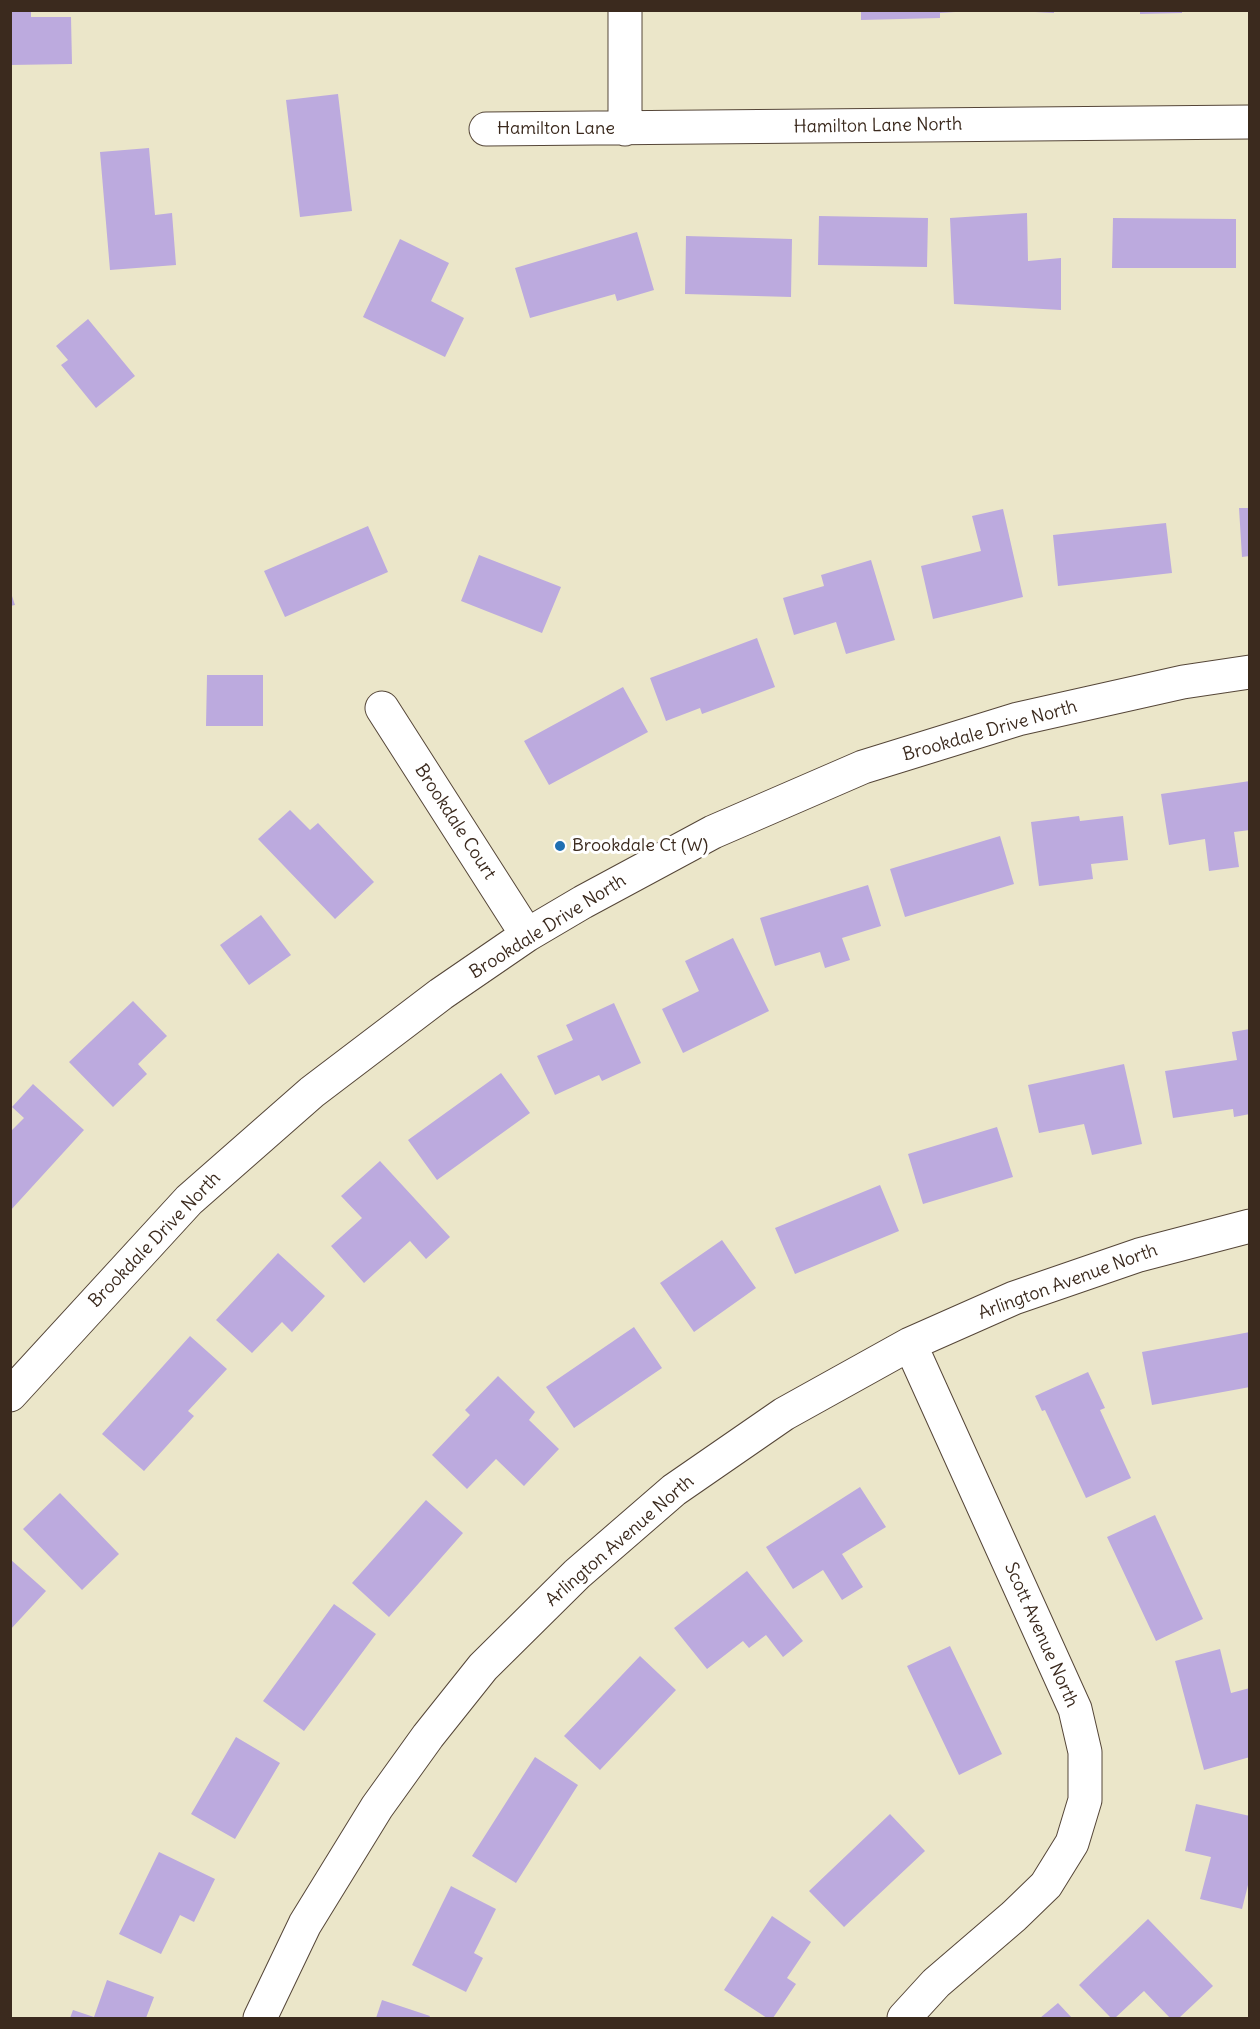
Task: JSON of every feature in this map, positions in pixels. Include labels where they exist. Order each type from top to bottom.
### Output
[{"type":"street","points":[[625,10],[625,129]]},
{"type":"street","name":"Hamilton Lane North","points":[[625,129],[1250,122]]},
{"type":"street","name":"Hamilton Lane","points":[[486,129],[625,129]]},
{"type":"street","name":"Brookdale Drive North","points":[[10,1395],[189,1200],[312,1092],[441,994],[527,935],[583,902],[714,832],[863,767],[1018,719],[1184,682],[1250,672]]},
{"type":"street","name":"Brookdale Court","points":[[382,708],[527,935]]},
{"type":"street","name":"Arlington Avenue North","points":[[260,2019],[305,1924],[376,1807],[483,1668],[577,1574],[674,1490],[784,1414],[910,1344],[1014,1298],[1139,1255],[1250,1226]]},
{"type":"street","name":"Scott Avenue North","points":[[904,2019],[936,1983],[1014,1916],[1046,1885],[1072,1843],[1085,1800],[1085,1752],[1075,1709],[910,1344]]},
{"type":"building","points":[[10,10],[31,10],[31,17],[71,17],[72,64],[10,65]]},
{"type":"building","points":[[861,10],[955,10],[955,12],[940,13],[940,18],[861,20]]},
{"type":"building","points":[[1035,10],[1054,10],[1054,13],[1035,12]]},
{"type":"building","points":[[1140,10],[1182,10],[1182,13],[1140,14]]},
{"type":"building","points":[[338,94],[352,211],[300,217],[286,100]]},
{"type":"building","points":[[149,148],[155,215],[172,213],[176,265],[110,270],[100,152]]},
{"type":"building","points":[[1027,213],[1028,261],[1061,258],[1061,310],[954,304],[950,218]]},
{"type":"building","points":[[819,216],[928,218],[927,267],[818,265]]},
{"type":"building","points":[[1113,218],[1236,219],[1236,268],[1112,268]]},
{"type":"building","points":[[637,232],[654,290],[617,301],[615,294],[530,318],[515,268]]},
{"type":"building","points":[[686,236],[792,239],[791,297],[685,294]]},
{"type":"building","points":[[400,239],[449,263],[431,301],[464,318],[445,357],[363,317]]},
{"type":"building","points":[[88,319],[135,376],[96,408],[61,365],[68,360],[56,346]]},
{"type":"building","points":[[1239,508],[1250,508],[1250,556],[1242,557]]},
{"type":"building","points":[[1003,509],[1023,597],[933,619],[921,566],[981,551],[972,516]]},
{"type":"building","points":[[1166,523],[1172,573],[1058,586],[1053,535]]},
{"type":"building","points":[[368,526],[388,572],[285,617],[264,571]]},
{"type":"building","points":[[479,555],[561,587],[542,633],[461,601]]},
{"type":"building","points":[[871,560],[895,640],[846,654],[836,622],[794,635],[783,598],[824,586],[821,575]]},
{"type":"building","points":[[10,590],[15,605],[10,606]]},
{"type":"building","points":[[757,638],[775,687],[702,714],[700,708],[666,721],[650,678]]},
{"type":"building","points":[[207,675],[263,675],[263,726],[206,726]]},
{"type":"building","points":[[623,687],[648,732],[549,785],[524,741]]},
{"type":"building","points":[[1250,781],[1250,830],[1234,832],[1239,867],[1209,871],[1205,839],[1169,845],[1161,794]]},
{"type":"building","points":[[290,810],[310,830],[318,823],[374,882],[335,919],[258,839]]},
{"type":"building","points":[[1079,816],[1080,821],[1123,816],[1128,860],[1091,864],[1093,879],[1039,886],[1031,822]]},
{"type":"building","points":[[1000,836],[1014,884],[905,917],[890,869]]},
{"type":"building","points":[[868,885],[881,926],[842,938],[850,960],[825,968],[820,952],[775,966],[760,918]]},
{"type":"building","points":[[261,915],[291,955],[249,985],[220,945]]},
{"type":"building","points":[[733,938],[769,1011],[683,1053],[662,1009],[699,991],[685,961]]},
{"type":"building","points":[[133,1001],[167,1036],[138,1064],[147,1074],[113,1107],[69,1062]]},
{"type":"building","points":[[614,1003],[641,1063],[602,1081],[599,1075],[555,1095],[537,1056],[573,1040],[566,1025]]},
{"type":"building","points":[[1250,1029],[1250,1114],[1234,1117],[1233,1109],[1173,1118],[1165,1071],[1237,1060],[1232,1032]]},
{"type":"building","points":[[1124,1064],[1142,1144],[1092,1155],[1084,1124],[1039,1133],[1028,1085]]},
{"type":"building","points":[[501,1073],[530,1113],[437,1180],[408,1140]]},
{"type":"building","points":[[33,1084],[84,1130],[10,1211],[10,1132],[24,1118],[12,1107]]},
{"type":"building","points":[[997,1127],[1013,1177],[923,1204],[908,1154]]},
{"type":"building","points":[[380,1161],[450,1237],[426,1259],[410,1241],[364,1283],[331,1246],[362,1218],[341,1196]]},
{"type":"building","points":[[880,1185],[899,1231],[795,1274],[775,1228]]},
{"type":"building","points":[[722,1240],[756,1288],[694,1332],[660,1283]]},
{"type":"building","points":[[278,1253],[325,1296],[292,1332],[282,1322],[252,1353],[216,1320]]},
{"type":"building","points":[[634,1327],[662,1368],[574,1428],[546,1387]]},
{"type":"building","points":[[1250,1332],[1250,1387],[1152,1405],[1142,1352]]},
{"type":"building","points":[[190,1336],[227,1369],[188,1411],[194,1416],[144,1471],[102,1434]]},
{"type":"building","points":[[1088,1372],[1105,1408],[1100,1410],[1131,1478],[1086,1498],[1045,1410],[1042,1411],[1035,1396]]},
{"type":"building","points":[[498,1376],[535,1412],[529,1420],[559,1449],[524,1486],[496,1459],[467,1489],[432,1455],[470,1415],[465,1410]]},
{"type":"building","points":[[860,1487],[886,1527],[842,1554],[863,1587],[842,1600],[823,1570],[793,1589],[766,1547]]},
{"type":"building","points":[[60,1493],[119,1554],[82,1590],[23,1529]]},
{"type":"building","points":[[426,1500],[463,1533],[389,1617],[352,1583]]},
{"type":"building","points":[[1155,1515],[1203,1619],[1156,1641],[1107,1537]]},
{"type":"building","points":[[10,1559],[46,1591],[10,1630]]},
{"type":"building","points":[[747,1571],[803,1641],[783,1657],[766,1635],[749,1648],[743,1641],[707,1669],[674,1628]]},
{"type":"building","points":[[334,1604],[376,1634],[304,1731],[263,1701]]},
{"type":"building","points":[[950,1646],[1002,1754],[959,1775],[907,1666]]},
{"type":"building","points":[[1220,1649],[1231,1693],[1250,1688],[1250,1757],[1204,1770],[1175,1661]]},
{"type":"building","points":[[640,1656],[676,1690],[600,1770],[564,1736]]},
{"type":"building","points":[[236,1737],[280,1763],[235,1839],[191,1814]]},
{"type":"building","points":[[535,1757],[578,1785],[516,1883],[472,1856]]},
{"type":"building","points":[[1196,1804],[1250,1816],[1250,1877],[1242,1909],[1200,1899],[1211,1857],[1185,1851]]},
{"type":"building","points":[[890,1814],[925,1851],[844,1927],[809,1891]]},
{"type":"building","points":[[159,1852],[215,1879],[194,1922],[180,1915],[161,1954],[119,1934]]},
{"type":"building","points":[[451,1886],[496,1909],[474,1953],[483,1958],[466,1992],[412,1965]]},
{"type":"building","points":[[772,1916],[811,1942],[787,1978],[796,1984],[773,2018],[767,2018],[724,1990]]},
{"type":"building","points":[[1148,1919],[1213,1986],[1179,2018],[1170,2018],[1144,1991],[1115,2018],[1111,2018],[1079,1985]]},
{"type":"building","points":[[107,1980],[154,1997],[146,2018],[70,2018],[73,2010],[94,2017]]},
{"type":"building","points":[[382,2000],[430,2016],[429,2018],[376,2018]]},
{"type":"building","points":[[1058,2003],[1072,2018],[1040,2018]]},
{"type":"place","name":"Brookdale Ct (W)","points":[[560,846]]}]
